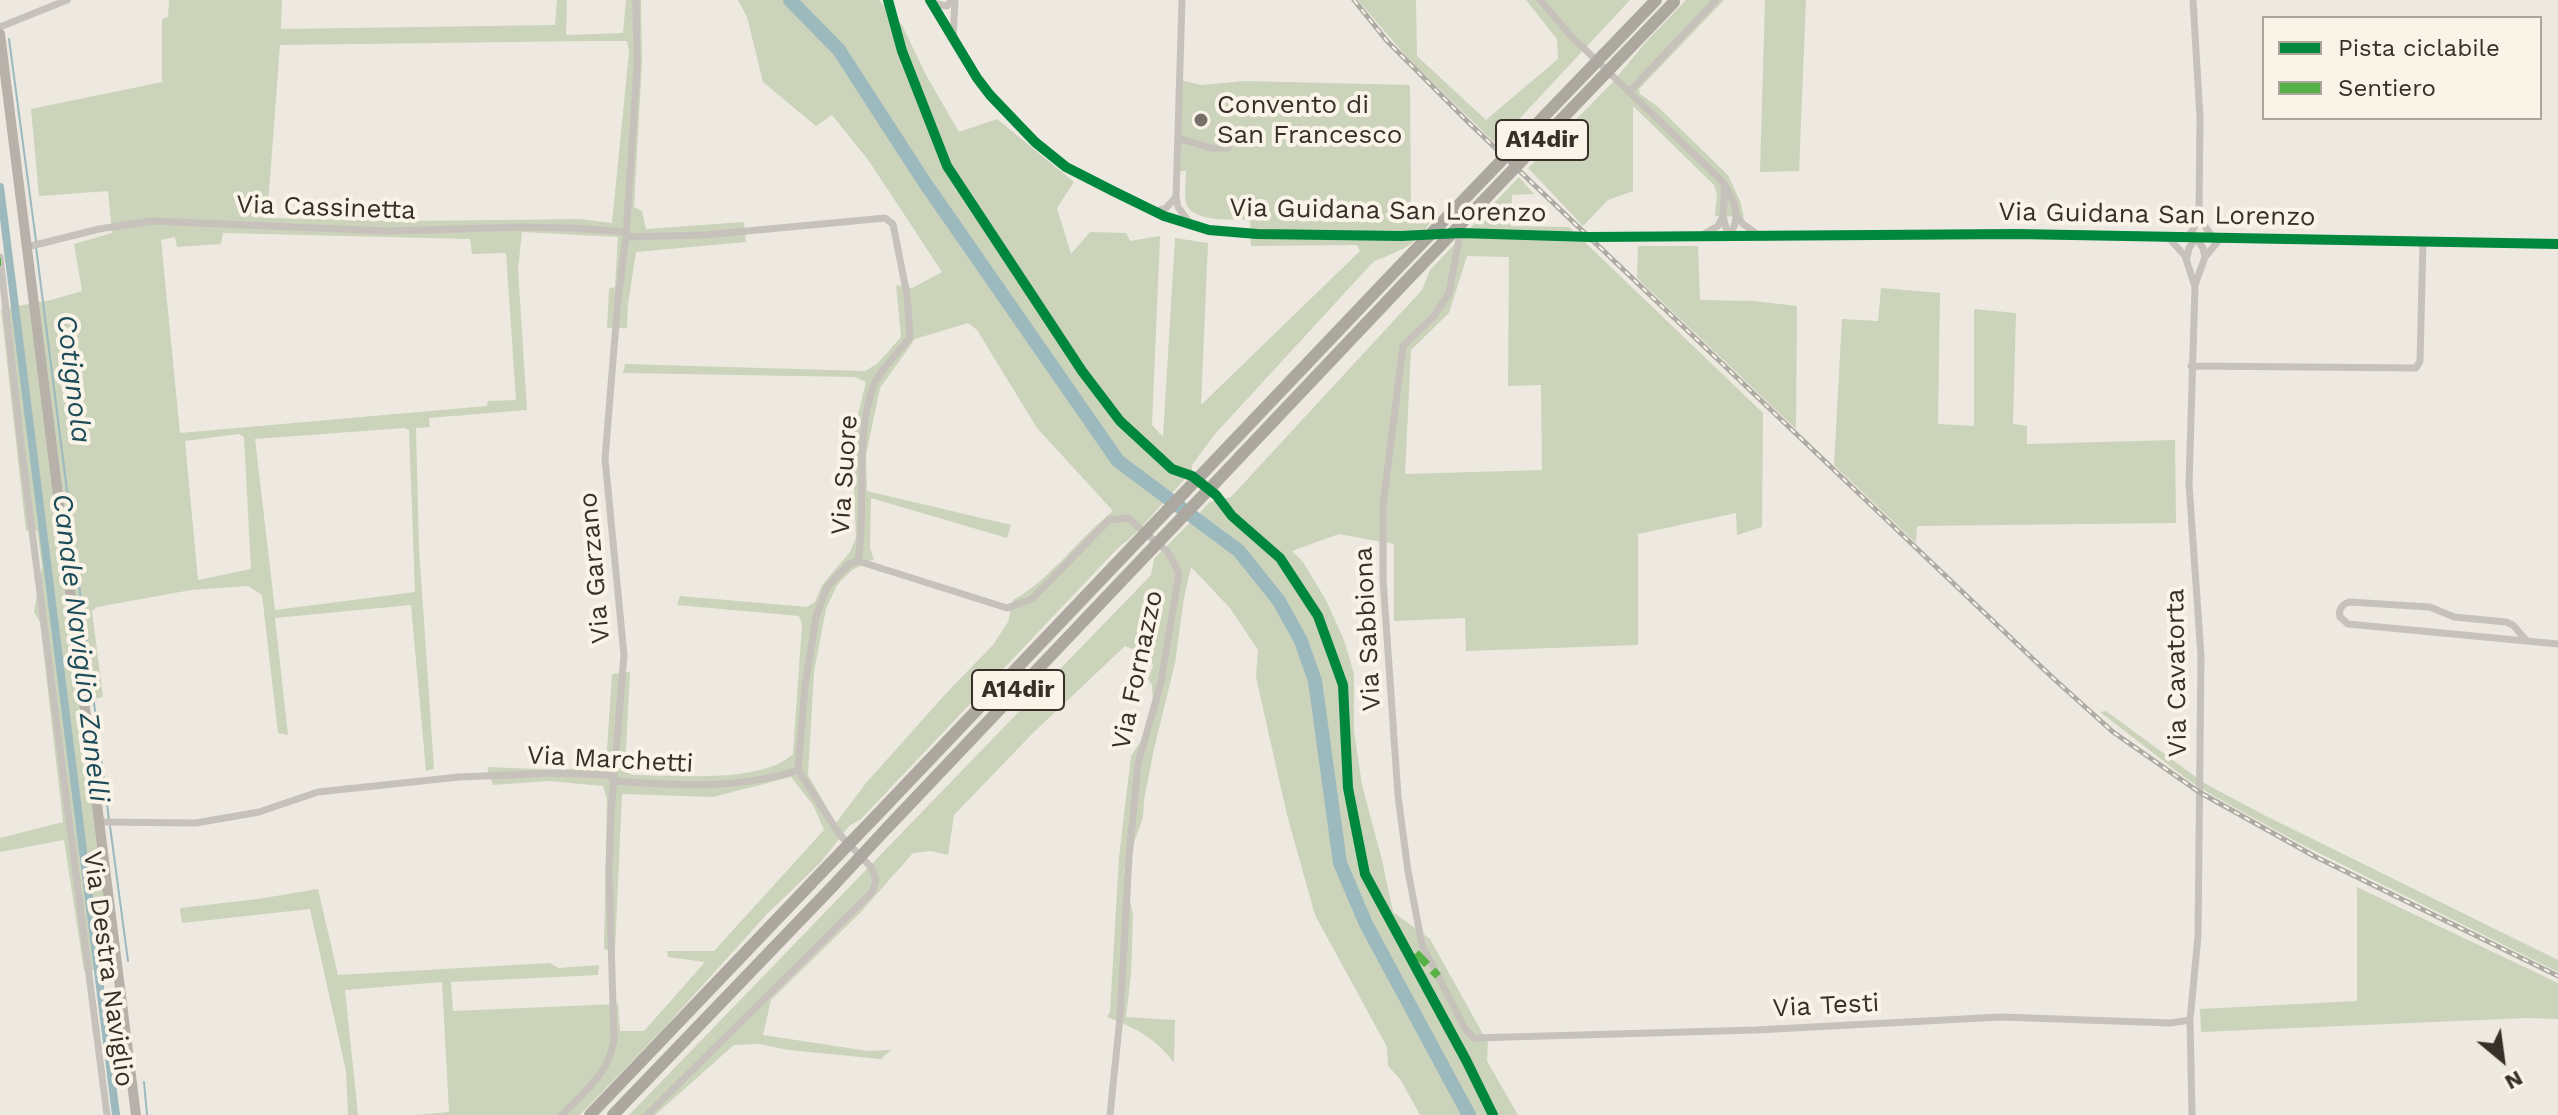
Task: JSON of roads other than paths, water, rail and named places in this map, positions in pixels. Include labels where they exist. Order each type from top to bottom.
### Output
[{"type":"highway","name":"A14dir","points":[[590,1115],[1656,0]]},
{"type":"highway","name":"A14dir","points":[[613,1115],[1675,1]]},
{"type":"main road","points":[[0,34],[136,1115]]},
{"type":"street","points":[[0,27],[67,0]]},
{"type":"street","name":"Via Garzano","points":[[562,1115],[601,1075],[612,1053],[614,1022],[610,974],[609,871],[624,655],[605,459],[626,235],[637,68],[636,0]]},
{"type":"street","points":[[931,2],[943,7],[954,0]]},
{"type":"street","points":[[953,40],[954,0]]},
{"type":"street","points":[[1182,0],[1176,197],[1178,207],[1191,225]]},
{"type":"street","points":[[1540,0],[1571,36],[1725,185],[1736,214],[1734,230],[1728,236]]},
{"type":"street","points":[[1630,91],[1716,0]]},
{"type":"street","points":[[2193,0],[2200,118],[2199,215],[2201,223],[2217,239],[2205,257],[2195,287]]},
{"type":"street","name":"Via Guidana San Lorenzo","points":[[931,2],[990,95],[1035,142],[1066,167],[1154,211],[1209,230],[1257,234],[1409,236],[1460,233],[1590,237],[2017,234],[2557,243]]},
{"type":"street","points":[[1178,138],[1211,148],[1228,148]]},
{"type":"street","points":[[1725,185],[1723,216],[1728,236]]},
{"type":"street","points":[[1154,211],[1166,208],[1176,197]]},
{"type":"street","points":[[1736,214],[1743,224],[1759,235]]},
{"type":"street","points":[[2187,259],[2199,215]]},
{"type":"street","points":[[1701,236],[1718,226],[1723,216]]},
{"type":"street","name":"Via Cassinetta","points":[[27,247],[99,229],[152,221],[388,231],[536,227],[626,235],[705,235],[885,218]]},
{"type":"street","name":"Via Suore","points":[[858,561],[863,531],[864,432],[874,385],[910,337],[907,295],[893,224],[885,218]]},
{"type":"street","name":"Via Sabbiona","points":[[1460,233],[1449,293],[1434,316],[1403,346],[1383,505],[1383,579],[1398,796],[1422,945],[1466,1030]]},
{"type":"street","name":"Via Cavatorta","points":[[2169,238],[2187,259],[2195,287],[2189,484],[2201,656],[2198,936],[2190,1020],[2192,1115]]},
{"type":"street","points":[[2191,238],[2203,248],[2205,257]]},
{"type":"street","points":[[2191,366],[2416,368],[2420,361],[2423,241]]},
{"type":"street","name":"Via Destra Naviglio","points":[[0,257],[22,453],[107,1115]]},
{"type":"street","name":"Via Fornazzo","points":[[858,561],[1007,608],[1032,599],[1109,520],[1128,518],[1168,552],[1179,573],[1161,682],[1138,764],[1110,1115]]},
{"type":"street","points":[[647,1115],[872,892],[876,880],[871,867],[839,834],[798,770],[805,686],[816,617],[827,587],[849,564],[858,561]]},
{"type":"street","points":[[2526,640],[2513,625],[2506,622],[2454,617],[2430,607],[2349,602],[2339,611],[2342,620],[2348,624],[2558,644]]},
{"type":"street","name":"Via Marchetti","points":[[100,822],[196,823],[259,812],[318,792],[459,777],[555,773],[609,775],[615,781],[687,786],[737,783],[798,770]]},
{"type":"street","name":"Via Testi","points":[[1466,1030],[1474,1038],[1756,1030],[2001,1017],[2170,1023],[2190,1020]]},
{"type":"waterway","points":[[790,0],[839,50],[923,180],[1118,461],[1239,551],[1279,601],[1301,641],[1315,681],[1340,863],[1366,924],[1469,1115]]},
{"type":"waterway","name":"Cotignola","points":[[9,39],[36,241]]},
{"type":"waterway","name":"Canale Naviglio Zanelli","points":[[0,187],[116,1115]]},
{"type":"waterway","name":"Cotignola","points":[[36,247],[109,820]]},
{"type":"waterway","name":"Cotignola","points":[[110,826],[128,961]]},
{"type":"waterway","name":"Cotignola","points":[[144,1082],[147,1115]]},
{"type":"railway","points":[[1354,0],[1387,41],[1468,122],[2113,732],[2199,792],[2314,856],[2558,976]]},
{"type":"place","name":"Convento di San Francesco","points":[[1201,120]]}]
